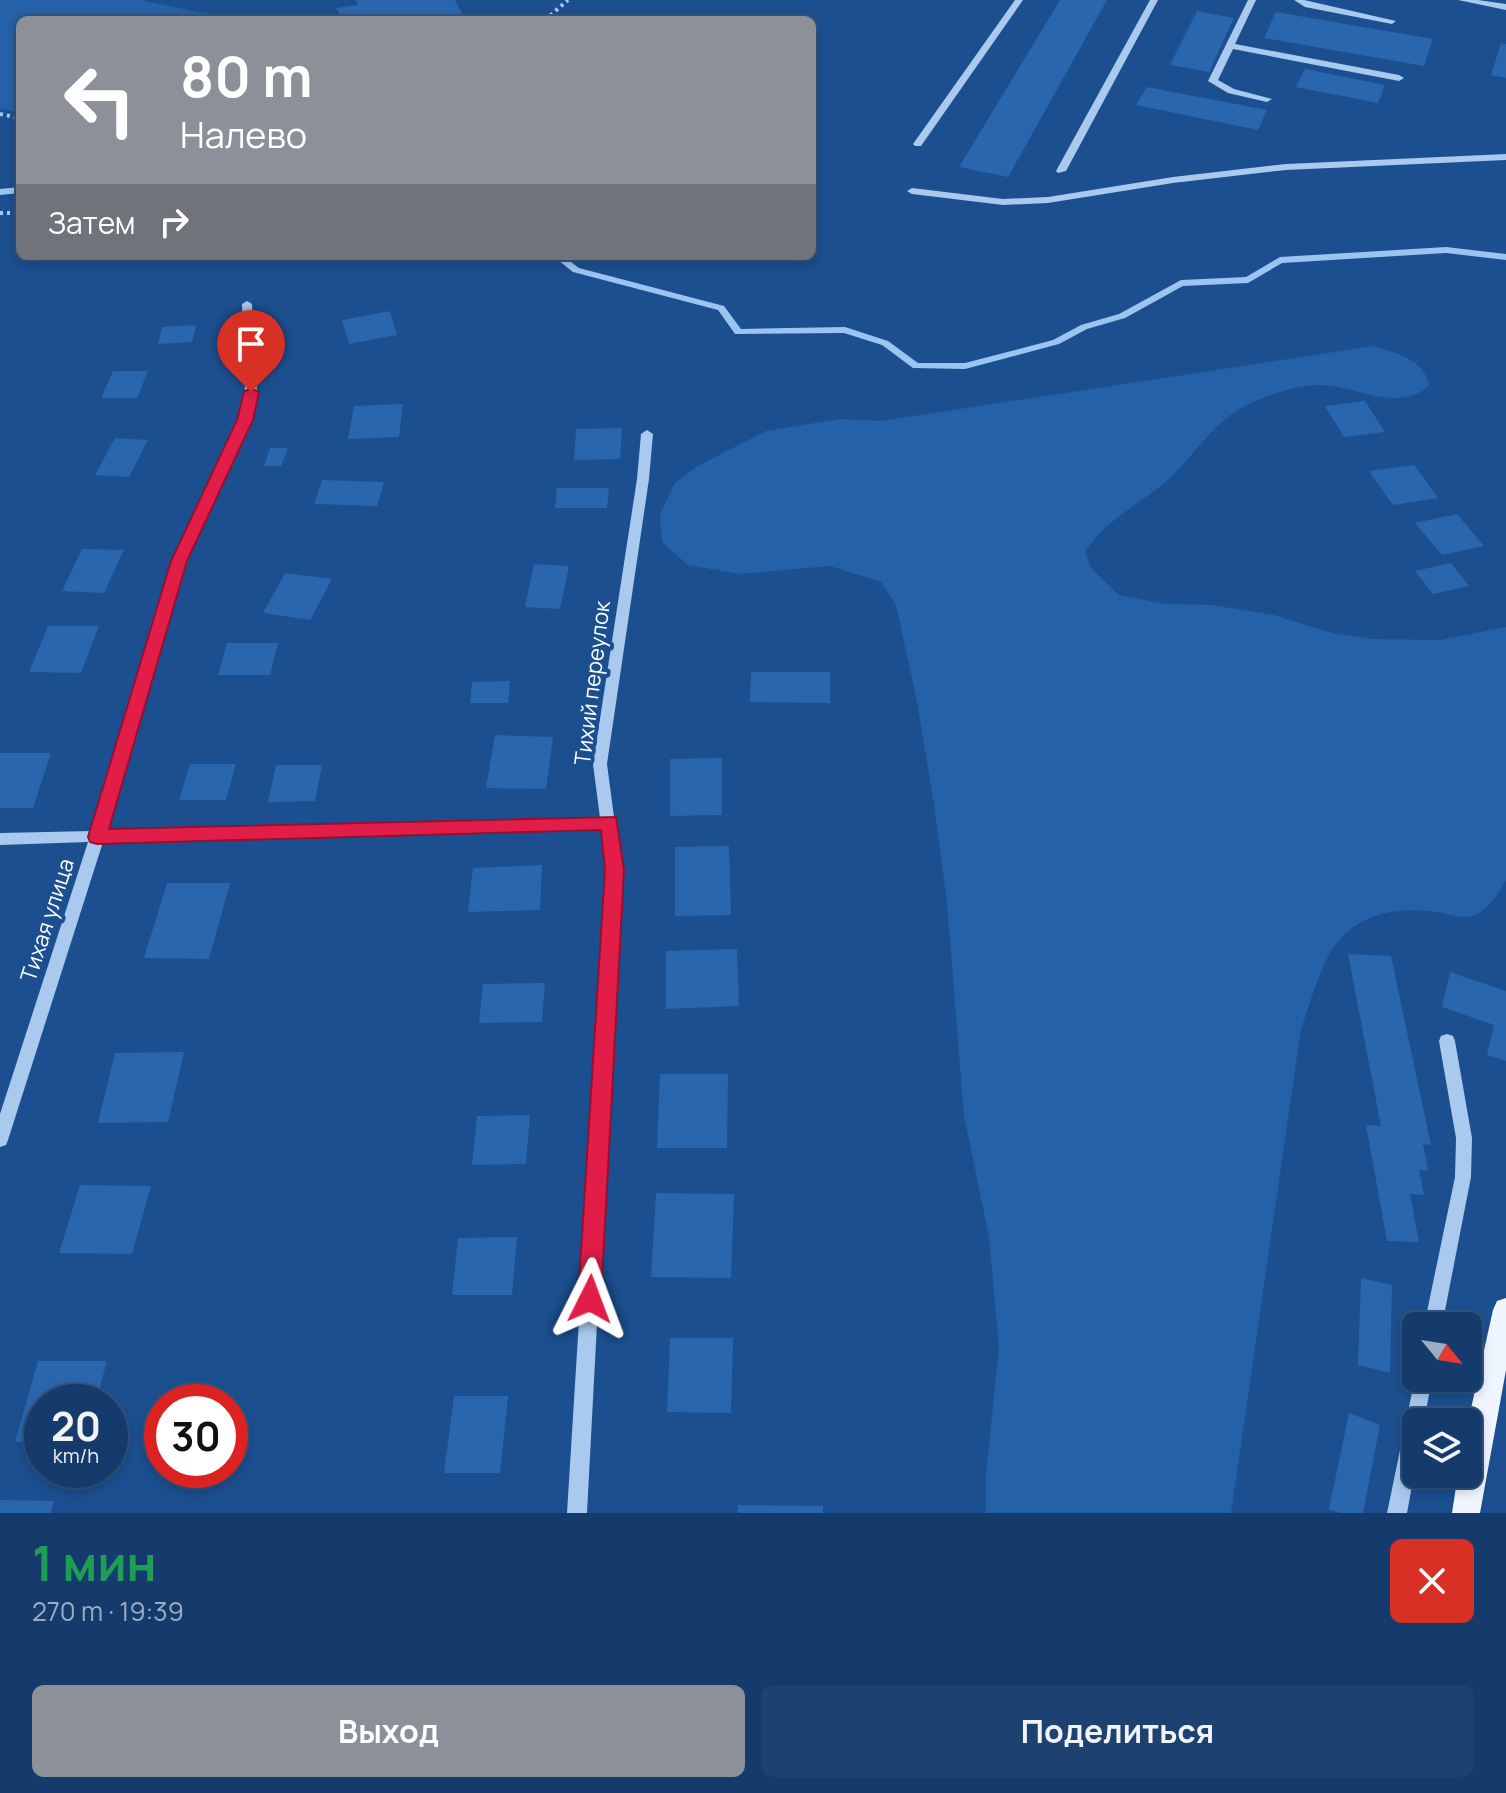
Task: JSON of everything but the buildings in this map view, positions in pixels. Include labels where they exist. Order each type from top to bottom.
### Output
[{"type":"main road","points":[[1466,1513],[1477,1442],[1506,1310]]},
{"type":"street","points":[[918,144],[1019,0]]},
{"type":"street","points":[[1061,171],[1154,0]]},
{"type":"street","points":[[1252,0],[1213,81],[1231,91],[1267,99]]},
{"type":"street","points":[[1298,0],[1392,21]]},
{"type":"street","points":[[1462,0],[1506,7]]},
{"type":"street","points":[[1230,46],[1399,78]]},
{"type":"street","points":[[912,191],[1003,202],[1048,200],[1173,180],[1286,167],[1506,157]]},
{"type":"street","name":"Тихая улица","points":[[0,1140],[97,837],[179,561],[245,420],[251,392],[247,304]]},
{"type":"street","name":"Тихий переулок","points":[[577,1513],[614,870],[600,764],[647,434]]},
{"type":"street","points":[[0,839],[609,823]]},
{"type":"street","points":[[1436,1312],[1463,1177],[1464,1138],[1447,1041]]},
{"type":"street","points":[[1397,1513],[1420,1392]]},
{"type":"path","points":[[550,16],[568,0]]},
{"type":"shaded area","points":[[0,0],[140,0],[218,16],[16,16],[16,112],[0,109]]},
{"type":"shaded area","points":[[1373,346],[1408,358],[1422,370],[1429,386],[1403,398],[1389,398],[1317,385],[1281,392],[1247,405],[1223,421],[1173,475],[1111,523],[1085,552],[1091,568],[1119,595],[1165,604],[1212,605],[1274,615],[1332,633],[1373,639],[1441,640],[1506,627],[1506,880],[1489,905],[1473,916],[1406,910],[1363,921],[1339,940],[1321,971],[1301,1029],[1231,1513],[986,1513],[986,1474],[999,1347],[989,1237],[964,1116],[947,903],[934,804],[917,702],[896,605],[881,582],[830,566],[740,574],[688,565],[662,542],[660,514],[675,483],[696,467],[766,431],[840,419],[881,421]]},
{"type":"waterway","points":[[0,192],[16,190]]},
{"type":"waterway","points":[[562,260],[576,270],[721,308],[738,332],[845,330],[885,343],[916,366],[965,366],[1056,342],[1084,327],[1122,316],[1181,283],[1248,280],[1280,260],[1446,250],[1506,257]]},
{"type":"route","points":[[251,392],[245,420],[179,561],[97,837],[609,823],[614,870],[590,1299]]}]
